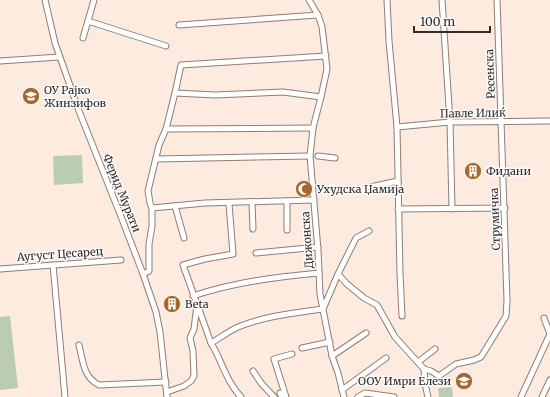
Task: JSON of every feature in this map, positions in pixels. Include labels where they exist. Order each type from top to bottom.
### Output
[{"type":"street","name":"Ферид Мурати","points":[[45,0],[59,57],[81,118],[143,274],[157,318],[167,394]]},
{"type":"street","points":[[83,38],[94,0]]},
{"type":"street","name":"Дижонска","points":[[309,0],[318,15],[322,26],[327,69],[312,128],[310,156],[318,247],[320,294],[332,356],[344,397]]},
{"type":"street","points":[[387,0],[389,41],[397,127],[402,316]]},
{"type":"street","points":[[442,0],[450,122],[452,209]]},
{"type":"street","name":"Ресенска","points":[[497,0],[502,122]]},
{"type":"street","points":[[179,25],[318,15]]},
{"type":"street","points":[[88,21],[166,46]]},
{"type":"street","points":[[143,274],[149,271],[149,244],[152,226],[152,208],[148,191],[176,93],[181,65],[326,56]]},
{"type":"street","points":[[0,62],[59,57]]},
{"type":"street","points":[[176,93],[215,96],[283,92],[321,97]]},
{"type":"street","name":"Павле Илиќ","points":[[397,127],[450,122],[550,121]]},
{"type":"street","name":"Струмичка","points":[[424,369],[439,376],[456,364],[480,357],[506,316],[508,307],[502,122]]},
{"type":"street","points":[[166,129],[312,128]]},
{"type":"street","points":[[156,159],[310,156]]},
{"type":"street","points":[[318,156],[335,158]]},
{"type":"street","points":[[370,187],[398,181]]},
{"type":"street","points":[[152,208],[205,203],[229,204],[314,200]]},
{"type":"street","points":[[286,230],[287,201]]},
{"type":"street","points":[[252,202],[253,229]]},
{"type":"street","points":[[229,204],[233,254],[204,259],[183,266],[211,343],[217,352],[226,376],[233,388],[241,397]]},
{"type":"street","points":[[176,206],[184,238]]},
{"type":"street","points":[[398,210],[505,208]]},
{"type":"street","points":[[211,343],[236,328],[252,322],[323,309],[356,238],[369,232]]},
{"type":"street","points":[[256,253],[318,247]]},
{"type":"street","name":"Аугуст Цесарец","points":[[0,269],[121,260]]},
{"type":"street","points":[[53,265],[65,397]]},
{"type":"street","points":[[193,296],[209,290],[238,284],[272,278],[319,273]]},
{"type":"street","points":[[338,274],[364,298],[377,305],[395,337],[424,369],[428,397]]},
{"type":"street","points":[[167,394],[184,386],[191,381],[194,376],[193,351],[190,338],[194,329],[197,302]]},
{"type":"street","points":[[521,397],[550,334],[544,318]]},
{"type":"street","points":[[332,356],[366,333]]},
{"type":"street","points":[[302,348],[330,342]]},
{"type":"street","points":[[79,345],[86,373],[91,381],[99,385],[166,382]]},
{"type":"street","points":[[418,362],[435,349]]},
{"type":"street","points":[[286,397],[274,360],[292,354]]},
{"type":"street","points":[[342,390],[386,358]]},
{"type":"street","points":[[252,371],[271,396]]},
{"type":"street","points":[[542,397],[550,380]]},
{"type":"street","points":[[358,397],[365,393],[394,397]]},
{"type":"green space","points":[[82,155],[83,183],[54,185],[53,156]]},
{"type":"green space","points":[[10,316],[18,388],[0,390],[0,317]]},
{"type":"green space","points":[[452,387],[453,397],[439,397],[438,388]]},
{"type":"place","name":"ОУ Рајко Жинзифов","points":[[31,96]]},
{"type":"place","name":"Фидани","points":[[473,171]]},
{"type":"place","name":"Ухудска Џамија","points":[[304,189]]},
{"type":"place","name":"Beta","points":[[172,304]]},
{"type":"place","name":"ООУ Имри Елези","points":[[464,381]]}]
